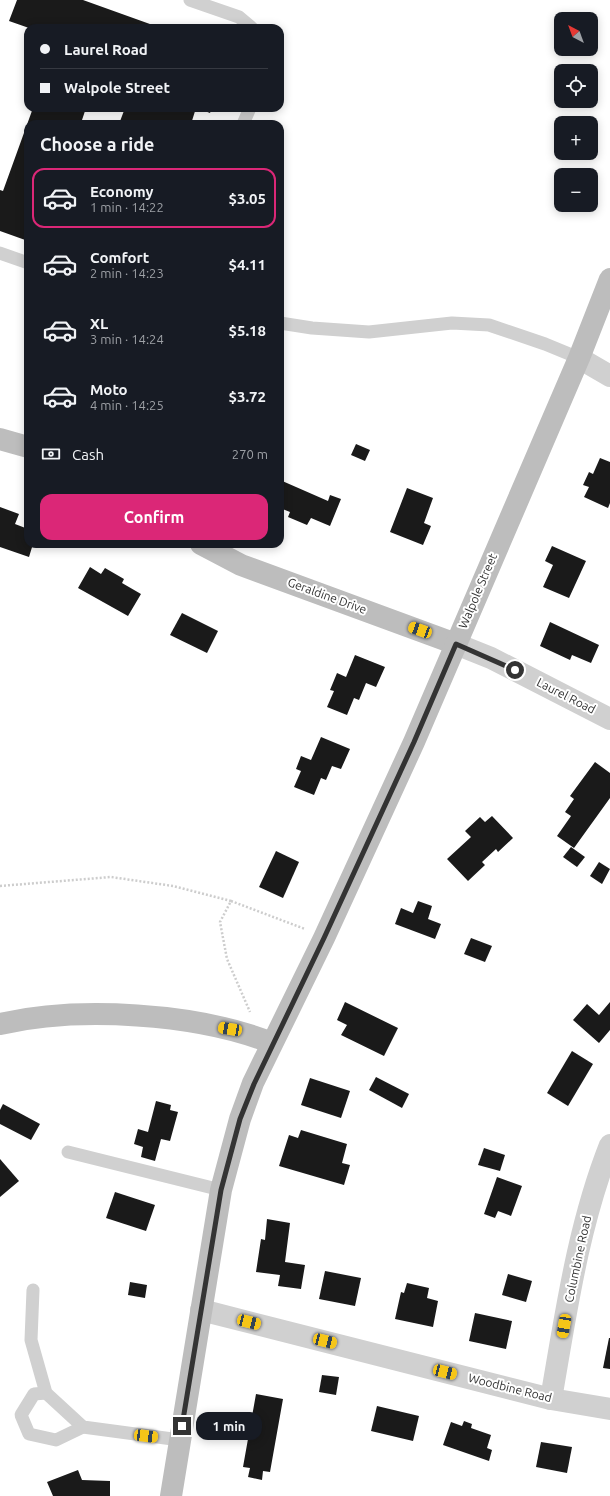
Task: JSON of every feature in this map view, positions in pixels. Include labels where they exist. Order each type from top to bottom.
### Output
[{"type":"main road","name":"Walpole Street","points":[[171,1496],[221,1190],[240,1119],[272,1043],[324,938],[414,742],[579,358],[610,279]]},
{"type":"main road","points":[[0,439],[24,446]]},
{"type":"main road","name":"Geraldine Drive","points":[[209,548],[241,565],[456,644]]},
{"type":"main road","points":[[0,1024],[47,1015],[104,1014],[140,1016],[175,1020],[242,1032],[272,1043]]},
{"type":"street","points":[[579,358],[610,376]]},
{"type":"street","name":"Laurel Road","points":[[456,644],[504,665],[610,719]]},
{"type":"street","name":"Columbine Road","points":[[551,1399],[577,1252],[598,1176],[610,1145]]},
{"type":"street","name":"Woodbine Road","points":[[201,1310],[551,1399],[610,1409]]},
{"type":"lane","points":[[190,0],[239,17],[247,24]]},
{"type":"lane","points":[[0,253],[24,262]]},
{"type":"lane","points":[[284,323],[312,328],[369,332],[452,323],[489,325],[545,344],[579,358]]},
{"type":"lane","points":[[68,1152],[221,1190]]},
{"type":"lane","points":[[33,1290],[31,1340],[46,1393],[83,1427]]},
{"type":"lane","points":[[46,1393],[34,1394],[21,1415],[29,1434],[56,1440],[83,1427],[180,1440]]},
{"type":"path","points":[[0,886],[111,877],[173,886],[231,901],[324,938]]},
{"type":"path","points":[[231,901],[220,922],[227,959],[250,1011],[242,1032]]},
{"type":"building","points":[[17,0],[83,0],[150,24],[24,24],[24,26],[9,21]]},
{"type":"building","points":[[32,112],[85,112],[82,120],[29,120]]},
{"type":"building","points":[[124,112],[195,112],[192,120],[120,120]]},
{"type":"building","points":[[24,133],[24,240],[0,231],[0,190],[3,191]]},
{"type":"building","points":[[356,444],[370,450],[365,461],[351,455]]},
{"type":"building","points":[[600,458],[610,462],[610,503],[608,508],[584,497],[589,487],[583,485],[589,472],[593,474]]},
{"type":"building","points":[[284,482],[328,501],[330,495],[341,499],[330,526],[311,518],[307,525],[288,517],[290,512],[284,510]]},
{"type":"building","points":[[407,488],[433,498],[424,523],[431,526],[423,545],[390,532]]},
{"type":"building","points":[[0,507],[19,514],[15,524],[24,527],[24,548],[32,548],[29,557],[0,547]]},
{"type":"building","points":[[552,546],[586,561],[569,598],[543,587],[553,565],[545,561]]},
{"type":"building","points":[[90,567],[101,574],[105,568],[124,579],[122,583],[141,594],[128,616],[78,588]]},
{"type":"building","points":[[182,613],[218,631],[207,653],[170,635]]},
{"type":"building","points":[[550,622],[599,645],[591,663],[572,655],[570,660],[540,646]]},
{"type":"building","points":[[355,655],[385,667],[376,687],[366,683],[359,700],[354,698],[347,715],[327,707],[334,691],[330,690],[337,673],[346,677]]},
{"type":"building","points":[[321,737],[350,749],[341,769],[332,766],[326,780],[321,778],[314,795],[294,787],[301,771],[296,769],[301,756],[311,760]]},
{"type":"building","points":[[595,762],[610,773],[610,798],[574,848],[557,836],[571,816],[565,812],[574,799],[570,796]]},
{"type":"building","points":[[492,816],[513,838],[498,852],[496,849],[482,862],[485,865],[468,881],[447,859],[471,837],[465,831],[480,817],[485,822]]},
{"type":"building","points":[[571,847],[585,857],[577,867],[563,857]]},
{"type":"building","points":[[276,851],[299,862],[283,898],[259,887]]},
{"type":"building","points":[[599,862],[610,869],[602,884],[590,876]]},
{"type":"building","points":[[418,901],[432,906],[428,919],[441,924],[435,939],[395,924],[401,908],[413,913]]},
{"type":"building","points":[[471,938],[492,946],[485,962],[464,954]]},
{"type":"building","points":[[345,1002],[398,1028],[384,1056],[341,1035],[347,1025],[337,1020]]},
{"type":"building","points":[[610,1002],[610,1030],[599,1043],[573,1020],[587,1004],[599,1015]]},
{"type":"building","points":[[572,1051],[593,1064],[568,1106],[547,1093]]},
{"type":"building","points":[[376,1077],[409,1094],[402,1108],[369,1090]]},
{"type":"building","points":[[310,1078],[350,1091],[341,1118],[301,1105]]},
{"type":"building","points":[[156,1101],[171,1105],[170,1110],[178,1112],[170,1141],[161,1139],[155,1161],[141,1157],[143,1147],[134,1144],[138,1129],[148,1132]]},
{"type":"building","points":[[3,1104],[40,1124],[31,1140],[0,1124],[0,1110]]},
{"type":"building","points":[[301,1130],[347,1144],[342,1163],[350,1165],[344,1185],[279,1166],[289,1135],[298,1138]]},
{"type":"building","points":[[484,1148],[505,1155],[500,1171],[478,1165]]},
{"type":"building","points":[[0,1159],[19,1181],[0,1197]]},
{"type":"building","points":[[497,1177],[522,1186],[511,1216],[498,1211],[495,1218],[484,1214]]},
{"type":"building","points":[[115,1192],[155,1205],[146,1231],[106,1218]]},
{"type":"building","points":[[267,1219],[290,1223],[285,1262],[305,1265],[301,1289],[278,1286],[280,1275],[256,1272],[261,1239],[265,1240]]},
{"type":"building","points":[[325,1271],[361,1278],[355,1306],[319,1299]]},
{"type":"building","points":[[508,1274],[532,1281],[526,1302],[502,1295]]},
{"type":"building","points":[[130,1282],[147,1285],[145,1298],[128,1295]]},
{"type":"building","points":[[407,1283],[429,1288],[427,1298],[438,1301],[433,1327],[395,1319],[401,1292],[404,1293]]},
{"type":"building","points":[[475,1313],[512,1321],[506,1349],[469,1341]]},
{"type":"building","points":[[610,1338],[610,1369],[603,1368]]},
{"type":"building","points":[[322,1375],[339,1377],[336,1395],[319,1392]]},
{"type":"building","points":[[256,1394],[283,1399],[270,1472],[263,1471],[262,1480],[248,1477],[250,1468],[243,1467]]},
{"type":"building","points":[[377,1406],[419,1416],[413,1441],[371,1431]]},
{"type":"building","points":[[464,1421],[472,1424],[471,1428],[491,1435],[487,1448],[492,1450],[489,1461],[443,1445],[451,1422],[462,1426]]},
{"type":"building","points":[[541,1442],[572,1447],[567,1473],[536,1467]]},
{"type":"building","points":[[78,1470],[82,1480],[110,1481],[110,1496],[53,1496],[47,1482]]},
{"type":"route","points":[[182,1426],[221,1190],[240,1119],[272,1043],[324,938],[414,742],[456,644],[491,658],[515,670]]}]
